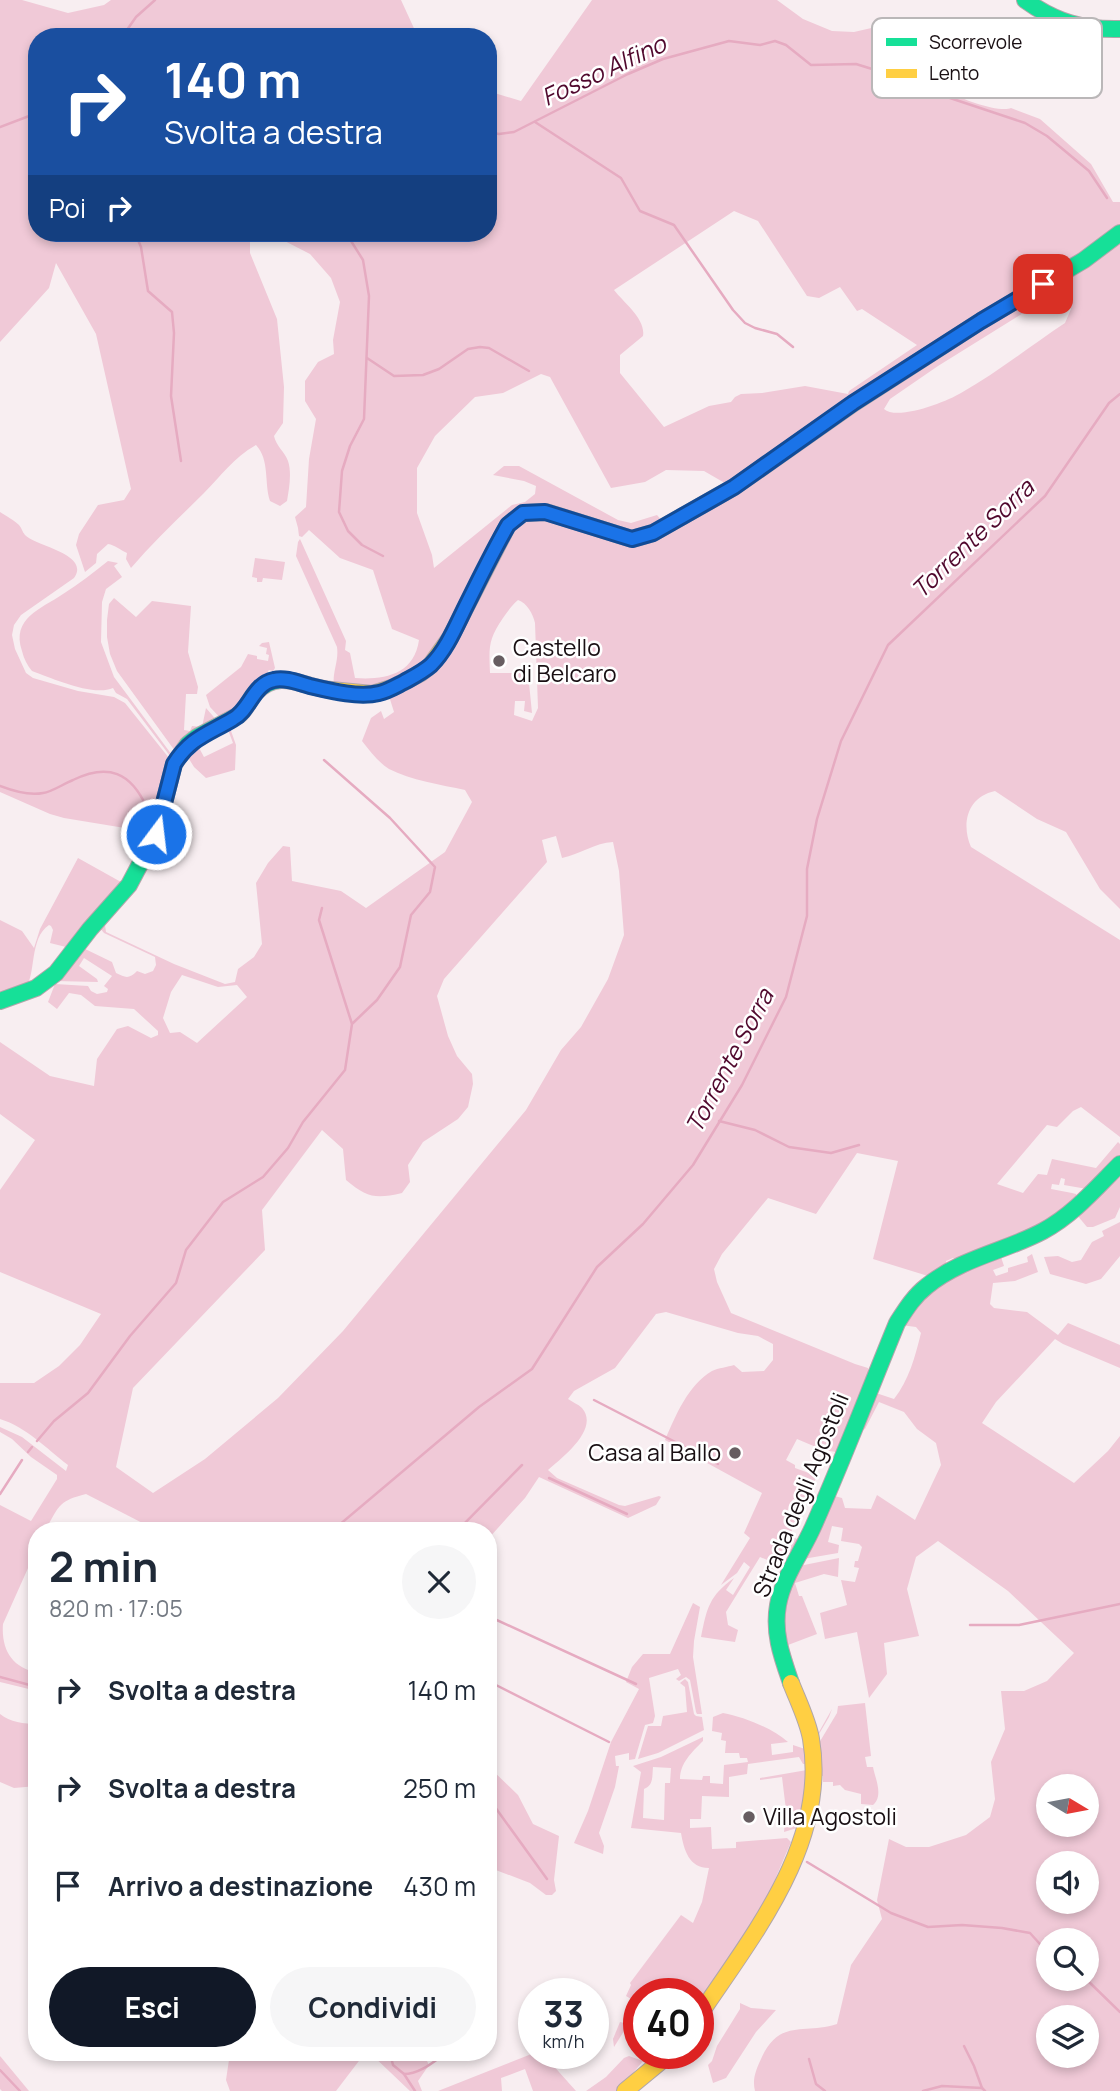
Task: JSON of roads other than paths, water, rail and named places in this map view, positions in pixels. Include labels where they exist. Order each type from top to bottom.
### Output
[{"type":"street","points":[[1025,0],[1050,18]]},
{"type":"street","points":[[1102,29],[1120,29]]},
{"type":"street","points":[[0,1001],[36,988],[57,973],[129,884],[148,852],[156,834],[177,759],[197,737],[239,715],[261,687],[276,679],[324,689],[372,694],[381,693],[411,678],[430,666],[446,646],[508,525],[523,513],[545,512],[632,539],[653,533],[734,487],[853,403],[981,321],[1084,260],[1120,233]]},
{"type":"street","name":"Strada degli Agostoli","points":[[714,1993],[781,1890],[803,1834],[812,1786],[812,1748],[776,1633],[778,1604],[787,1578],[813,1528],[897,1323],[915,1295],[930,1282],[1043,1230],[1085,1199],[1120,1164]]},
{"type":"street","points":[[625,2091],[652,2069]]},
{"type":"waterway","points":[[128,28],[155,0]]},
{"type":"waterway","name":"Fosso Alfino","points":[[497,134],[514,132],[663,59],[729,41],[760,45],[775,41],[786,45],[811,65],[856,64],[872,69]]},
{"type":"waterway","name":"Fosso Alfino","points":[[950,98],[1025,123],[1047,136],[1089,171],[1107,198]]},
{"type":"waterway","name":"Fosso Alfino","points":[[0,127],[28,116]]},
{"type":"waterway","points":[[535,122],[621,178],[640,211],[674,225],[745,323],[777,334],[793,347]]},
{"type":"waterway","points":[[139,242],[148,291],[172,312],[174,333],[171,396],[181,461]]},
{"type":"waterway","points":[[352,242],[363,260],[369,296],[364,419],[350,446],[342,471],[339,512],[348,531],[362,545],[383,556]]},
{"type":"waterway","points":[[367,358],[394,376],[423,375],[439,369],[468,349],[480,347],[489,348],[529,371]]},
{"type":"waterway","name":"Torrente Sorra","points":[[343,1522],[479,1407],[532,1369],[597,1267],[643,1224],[693,1165],[742,1085],[786,997],[807,916],[807,869],[817,819],[841,741],[888,645],[1045,496],[1109,403],[1120,394]]},
{"type":"waterway","points":[[324,760],[390,818],[435,867],[430,892],[411,915],[400,967],[377,1000],[353,1023]]},
{"type":"waterway","points":[[0,786],[38,794],[86,775],[108,772],[117,774],[134,786],[147,808]]},
{"type":"waterway","points":[[37,1441],[54,1421],[88,1393],[130,1336],[176,1283],[186,1250],[223,1202],[263,1177],[288,1148],[303,1122],[345,1070],[352,1024],[319,920],[322,908]]},
{"type":"waterway","points":[[719,1121],[755,1130],[789,1147],[831,1153],[859,1145]]},
{"type":"waterway","points":[[594,1400],[718,1464]]},
{"type":"waterway","points":[[28,1452],[32,1447]]},
{"type":"waterway","points":[[0,1494],[22,1460]]},
{"type":"waterway","points":[[466,1522],[522,1465]]},
{"type":"waterway","points":[[549,1478],[627,1514]]},
{"type":"waterway","points":[[970,1625],[1019,1625],[1120,1604]]},
{"type":"waterway","points":[[497,1620],[636,1684]]},
{"type":"waterway","name":"Torrente Sorra","points":[[0,1677],[28,1685]]},
{"type":"waterway","points":[[497,1686],[609,1742]]},
{"type":"waterway","points":[[497,1810],[547,1879]]},
{"type":"waterway","points":[[807,1862],[891,1913],[928,1927],[962,1925],[1002,1928],[1030,1933],[1036,1940]]},
{"type":"waterway","points":[[1098,1991],[1120,2012]]},
{"type":"waterway","points":[[964,2046],[982,2088]]},
{"type":"waterway","points":[[809,2059],[816,2084],[825,2091]]},
{"type":"waterway","points":[[392,2061],[415,2091]]},
{"type":"waterway","points":[[404,2074],[421,2070],[435,2061]]},
{"type":"waterway","points":[[0,2070],[20,2091]]},
{"type":"waterway","points":[[923,2091],[942,2086],[982,2088],[985,2091]]},
{"type":"place","name":"Castello di Belcaro","points":[[499,661]]},
{"type":"place","name":"Casa al Ballo","points":[[735,1453]]},
{"type":"place","name":"Villa Agostoli","points":[[749,1817]]}]
